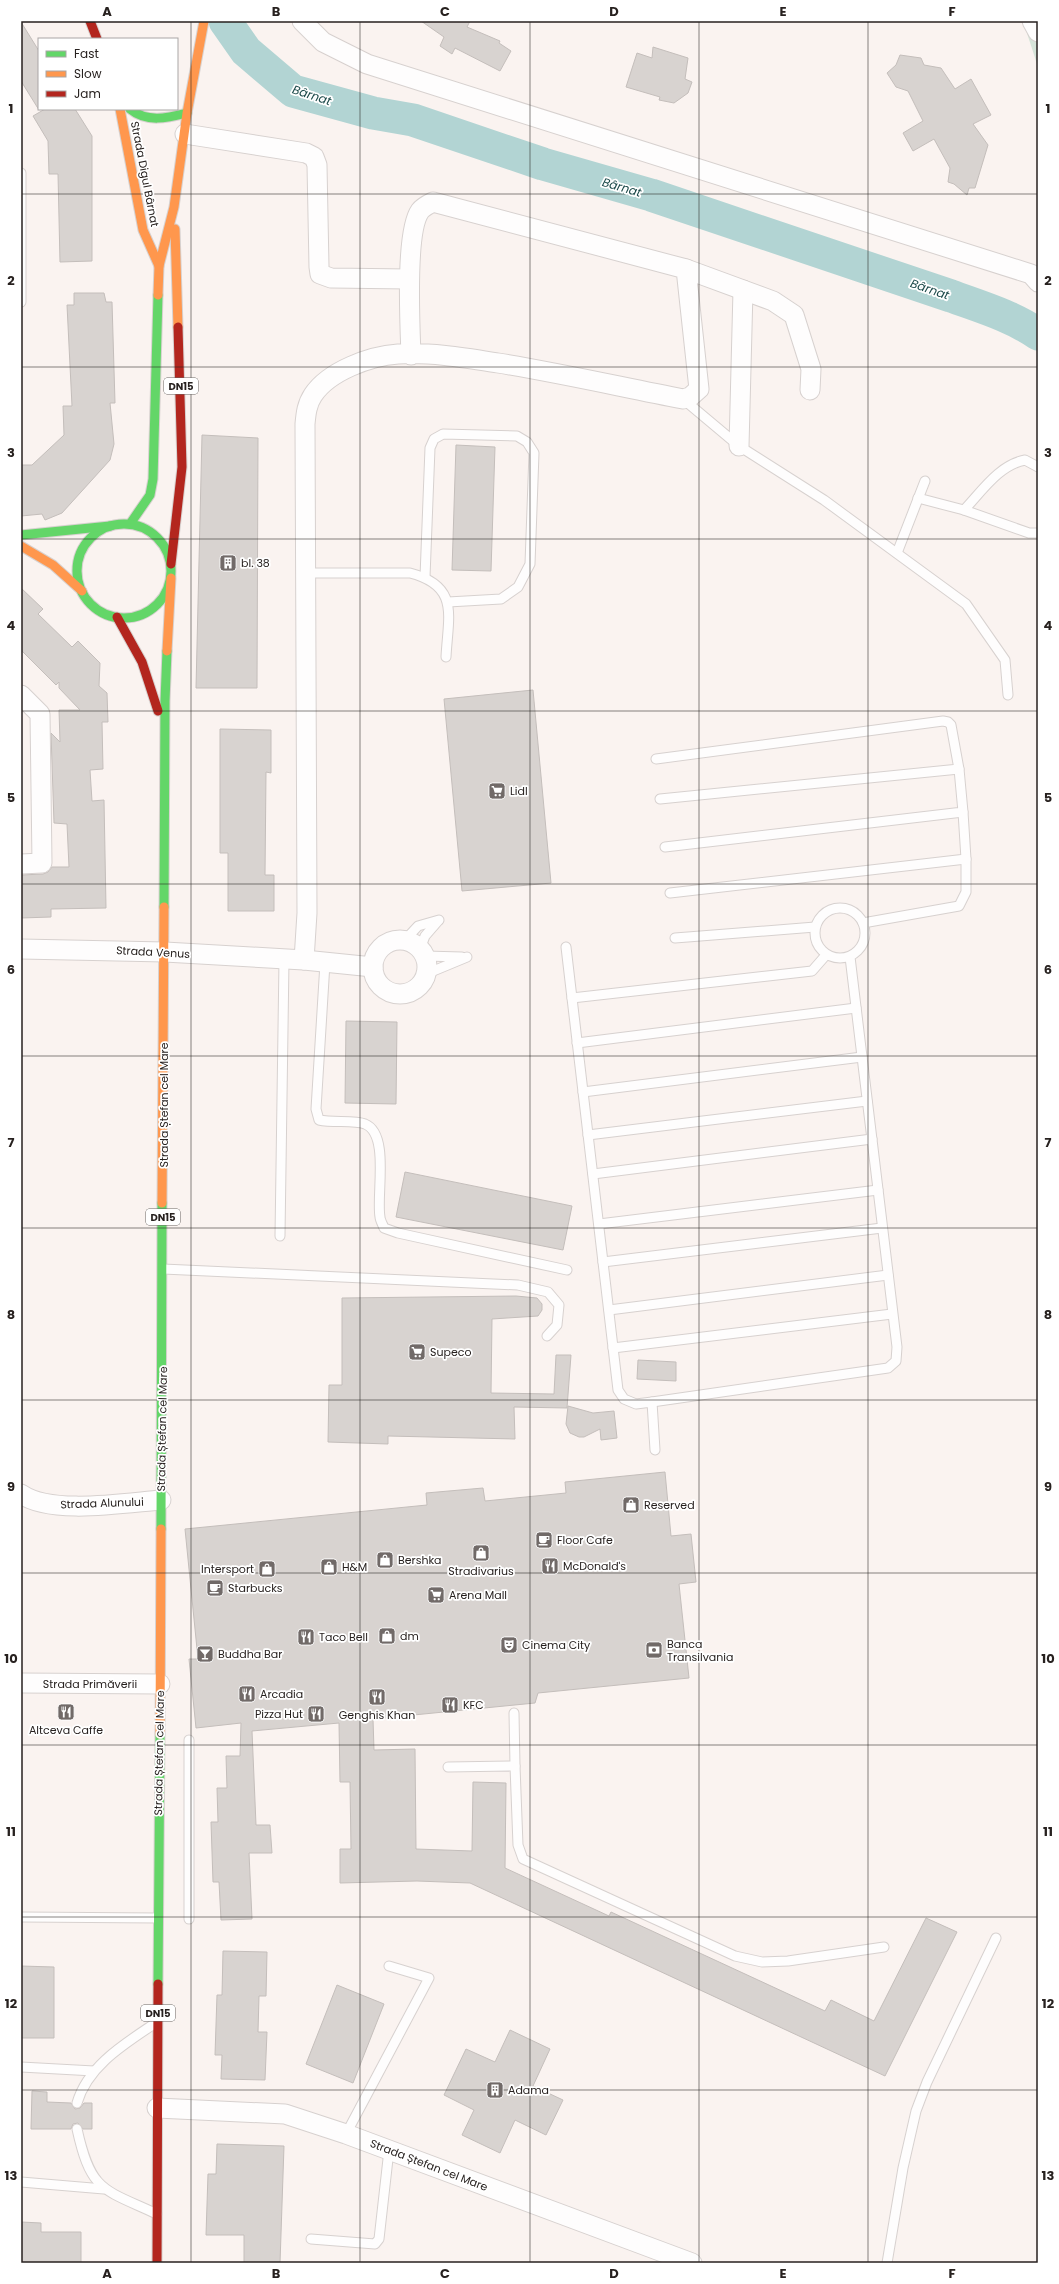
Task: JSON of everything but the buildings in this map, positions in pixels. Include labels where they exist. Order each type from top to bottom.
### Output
[{"type":"main road","points":[[90,21],[97,38]]},
{"type":"main road","name":"DN15","points":[[130,524],[150,494],[153,479],[158,266],[174,207],[187,113],[204,21]]},
{"type":"main road","name":"Strada Digul Bârnat","points":[[120,110],[143,230],[167,286],[168,340],[180,359]]},
{"type":"main road","points":[[131,110],[149,118],[166,119],[187,113]]},
{"type":"main road","name":"DN15","points":[[165,750],[171,564],[182,467],[180,359],[174,207]]},
{"type":"main road","name":"DN15","points":[[171,564],[166,550],[157,537],[144,528],[130,524],[110,526],[96,533],[85,545],[78,560],[77,576],[82,591],[91,604],[103,613],[117,617],[132,617],[152,608],[166,592],[171,578]]},
{"type":"main road","points":[[21,535],[110,526]]},
{"type":"main road","points":[[21,546],[53,565],[82,591]]},
{"type":"main road","name":"DN15","points":[[117,617],[147,671],[154,693],[165,750]]},
{"type":"main road","name":"Strada Ștefan cel Mare","points":[[157,2263],[165,750]]},
{"type":"street","points":[[302,21],[323,42],[367,64],[1031,274],[1038,282]]},
{"type":"street","points":[[1032,21],[1038,32]]},
{"type":"street","points":[[185,134],[306,153],[314,157],[317,165],[320,274],[331,278],[409,279]]},
{"type":"street","points":[[411,355],[409,279],[414,228],[420,211],[433,202],[686,269],[773,301],[794,315],[811,369],[810,390]]},
{"type":"street","points":[[304,960],[307,913],[305,424],[307,407],[312,395],[322,384],[358,362],[398,354],[469,359],[569,374],[683,399],[690,397],[699,389],[686,269]]},
{"type":"street","points":[[739,446],[743,290]]},
{"type":"street","points":[[21,695],[40,714],[42,863],[21,864]]},
{"type":"street","points":[[387,942],[419,955],[417,988],[400,994],[383,988],[377,981],[373,967],[375,955],[387,942]]},
{"type":"street","name":"Strada Venus","points":[[21,949],[165,952],[304,960],[373,967]]},
{"type":"street","name":"Strada Alunului","points":[[21,1494],[30,1500],[62,1506],[161,1500]]},
{"type":"street","name":"Strada Primăverii","points":[[21,1683],[160,1684]]},
{"type":"street","name":"Strada Ștefan cel Mare","points":[[158,2108],[285,2114],[346,2134],[683,2262]]},
{"type":"lane","points":[[21,172],[21,302]]},
{"type":"lane","points":[[683,399],[739,446],[824,500],[966,604],[1005,660],[1008,696]]},
{"type":"lane","points":[[425,577],[430,448],[434,439],[443,434],[517,436],[527,442],[534,453],[530,564],[518,587],[501,599],[448,602]]},
{"type":"lane","points":[[964,510],[1002,470],[1013,462],[1026,460],[1038,467]]},
{"type":"lane","points":[[897,553],[925,481]]},
{"type":"lane","points":[[918,498],[964,510],[1029,533],[1038,533]]},
{"type":"lane","points":[[306,573],[410,573],[425,577],[437,583],[448,602],[446,657]]},
{"type":"lane","points":[[656,759],[943,721],[948,722],[951,725],[959,769],[966,859],[966,892],[959,906],[863,923]]},
{"type":"lane","points":[[660,799],[959,769]]},
{"type":"lane","points":[[665,847],[963,812]]},
{"type":"lane","points":[[670,893],[966,859]]},
{"type":"lane","points":[[838,907],[853,911],[863,923],[865,939],[862,946],[850,957],[838,958],[826,955],[816,943],[815,927],[823,914],[838,907]]},
{"type":"lane","points":[[675,938],[815,927]]},
{"type":"lane","points":[[566,947],[618,1390],[624,1399],[636,1404],[888,1368],[896,1361],[897,1348],[850,957]]},
{"type":"lane","points":[[572,998],[812,971],[826,955]]},
{"type":"lane","points":[[280,1236],[284,960]]},
{"type":"lane","points":[[325,963],[316,1109],[319,1120],[364,1124],[374,1132],[379,1147],[380,1217],[384,1228],[398,1233],[567,1270]]},
{"type":"lane","points":[[577,1043],[856,1008]]},
{"type":"lane","points":[[583,1092],[862,1057]]},
{"type":"lane","points":[[588,1135],[867,1101]]},
{"type":"lane","points":[[593,1174],[872,1139]]},
{"type":"lane","points":[[599,1224],[878,1190]]},
{"type":"lane","points":[[603,1262],[882,1228]]},
{"type":"lane","points":[[163,1269],[518,1285],[548,1292],[559,1305],[557,1325],[547,1336]]},
{"type":"lane","points":[[609,1310],[888,1275]]},
{"type":"lane","points":[[613,1348],[892,1314]]},
{"type":"lane","points":[[652,1402],[655,1450]]},
{"type":"lane","points":[[514,1713],[518,1845],[523,1859],[735,1956],[762,1962],[788,1961],[884,1947]]},
{"type":"lane","points":[[189,1740],[189,1919]]},
{"type":"lane","points":[[448,1767],[515,1766]]},
{"type":"lane","points":[[21,1917],[158,1918]]},
{"type":"lane","points":[[887,2263],[903,2168],[916,2111],[926,2082],[996,1938]]},
{"type":"lane","points":[[346,2134],[430,1978],[389,1966]]},
{"type":"lane","points":[[77,2103],[81,2091],[94,2071],[119,2048],[158,2021]]},
{"type":"lane","points":[[21,2067],[94,2071]]},
{"type":"lane","points":[[77,2129],[82,2152],[92,2177],[104,2189],[157,2214]]},
{"type":"lane","points":[[311,2239],[375,2244],[379,2239],[389,2150]]},
{"type":"lane","points":[[21,2182],[104,2189]]},
{"type":"shaded area","points":[[1023,21],[1038,21],[1038,67]]},
{"type":"waterway","name":"Bârnat","points":[[225,21],[246,51],[293,91],[373,113],[413,120],[543,164],[651,195],[974,304],[1018,322],[1038,334]]},
{"type":"traffic: fast","points":[[132,110],[150,118],[165,118],[187,113]]},
{"type":"traffic: fast","points":[[130,524],[150,495],[153,479],[158,295]]},
{"type":"traffic: fast","points":[[124,524],[142,528],[157,538],[167,553],[171,571],[167,589],[157,604],[142,614],[124,618],[106,614],[91,604],[81,589],[77,571],[81,553],[91,538],[106,528],[124,524]]},
{"type":"traffic: fast","points":[[21,535],[110,526]]},
{"type":"traffic: fast","points":[[164,907],[165,701],[167,651]]},
{"type":"traffic: fast","points":[[161,1529],[162,1203]]},
{"type":"traffic: fast","points":[[158,1984],[160,1734]]},
{"type":"traffic: slow","points":[[158,295],[159,266],[174,207],[187,113],[204,21]]},
{"type":"traffic: slow","points":[[120,110],[143,230],[159,266]]},
{"type":"traffic: slow","points":[[175,229],[178,327]]},
{"type":"traffic: slow","points":[[21,546],[53,565],[82,591]]},
{"type":"traffic: slow","points":[[167,651],[171,578]]},
{"type":"traffic: slow","points":[[162,1203],[164,907]]},
{"type":"traffic: slow","points":[[160,1734],[161,1529]]},
{"type":"traffic: jam","points":[[90,21],[97,38]]},
{"type":"traffic: jam","points":[[171,564],[182,467],[178,327]]},
{"type":"traffic: jam","points":[[117,617],[142,662],[158,711]]},
{"type":"traffic: jam","points":[[157,2263],[158,1984]]},
{"type":"place","name":"bl. 38","points":[[228,563]]},
{"type":"place","name":"Lidl","points":[[497,791]]},
{"type":"place","name":"Supeco","points":[[417,1352]]},
{"type":"place","name":"Reserved","points":[[631,1505]]},
{"type":"place","name":"Floor Cafe","points":[[544,1540]]},
{"type":"place","name":"Stradivarius","points":[[481,1553]]},
{"type":"place","name":"Bershka","points":[[385,1560]]},
{"type":"place","name":"McDonald's","points":[[550,1566]]},
{"type":"place","name":"H&M","points":[[329,1567]]},
{"type":"place","name":"Intersport","points":[[267,1569]]},
{"type":"place","name":"Starbucks","points":[[215,1588]]},
{"type":"place","name":"Arena Mall","points":[[436,1595]]},
{"type":"place","name":"dm","points":[[387,1636]]},
{"type":"place","name":"Taco Bell","points":[[306,1637]]},
{"type":"place","name":"Cinema City","points":[[509,1645]]},
{"type":"place","name":"Banca Transilvania","points":[[654,1650]]},
{"type":"place","name":"Buddha Bar","points":[[205,1654]]},
{"type":"place","name":"Arcadia","points":[[247,1694]]},
{"type":"place","name":"Genghis Khan","points":[[377,1697]]},
{"type":"place","name":"KFC","points":[[450,1705]]},
{"type":"place","name":"Altceva Caffe","points":[[66,1712]]},
{"type":"place","name":"Pizza Hut","points":[[316,1714]]},
{"type":"place","name":"Adama","points":[[495,2090]]}]
